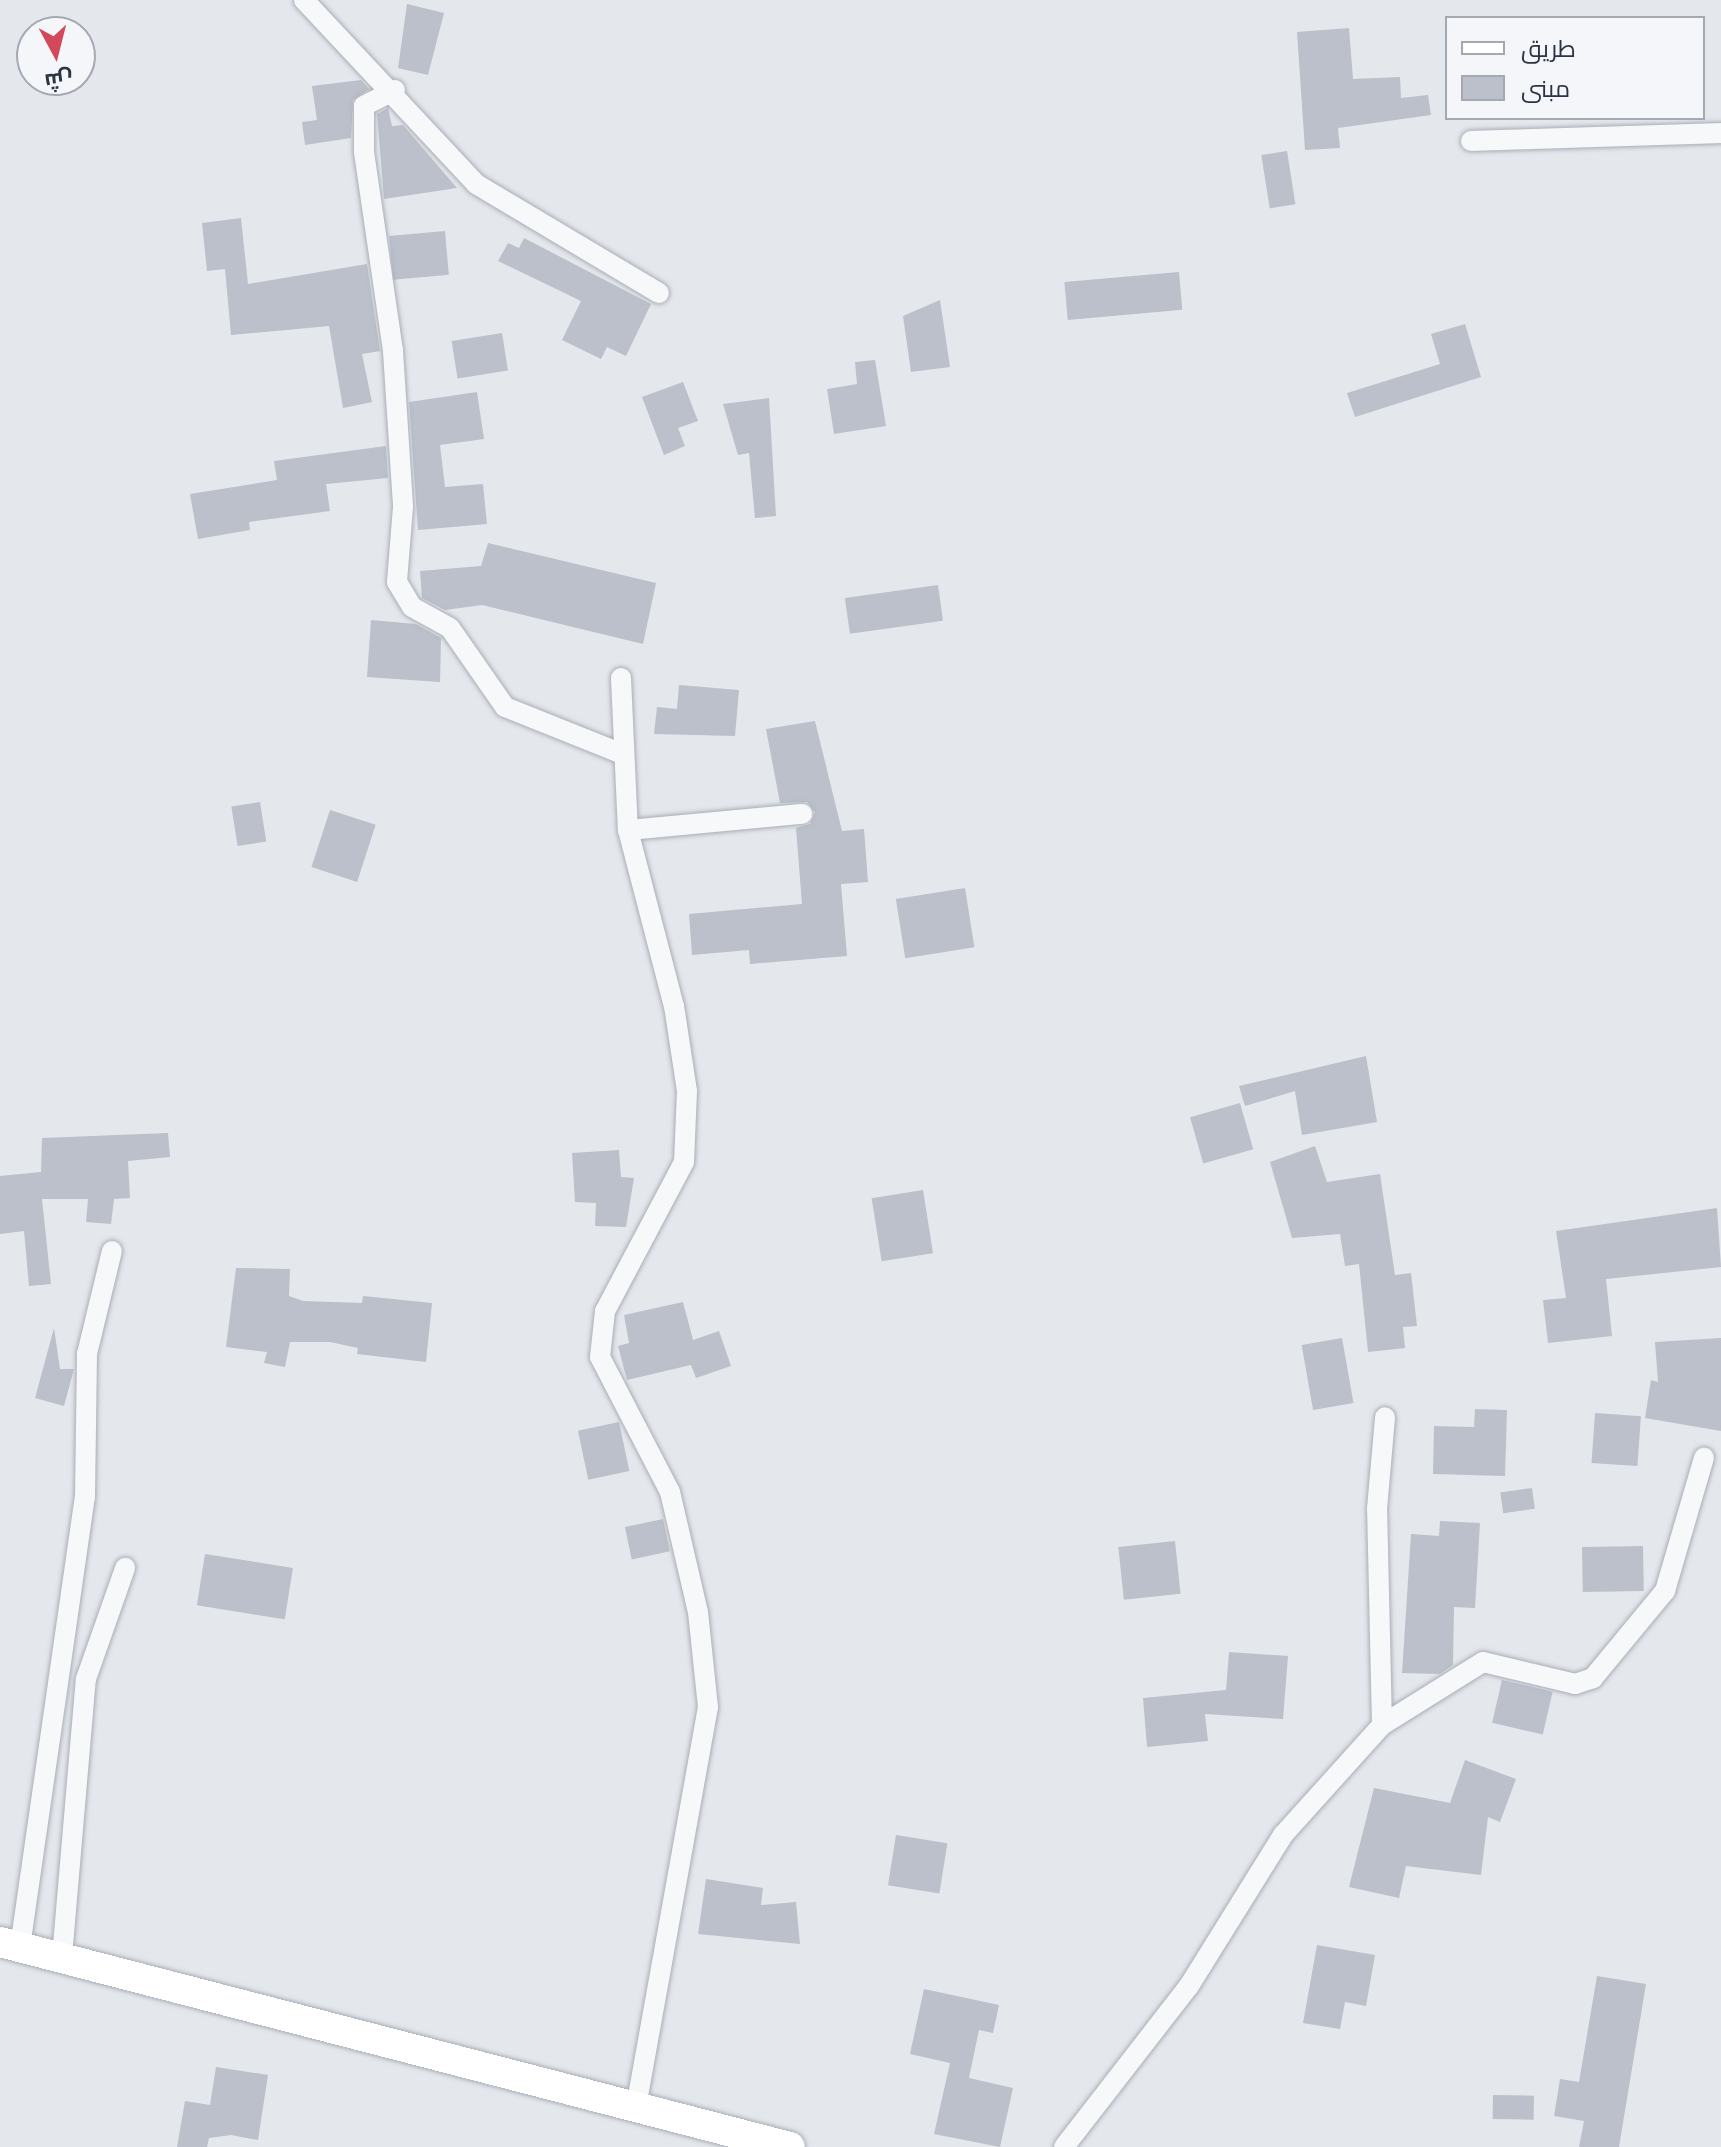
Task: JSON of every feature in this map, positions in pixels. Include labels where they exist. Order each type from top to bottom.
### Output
[{"type":"main road","points":[[10,1944],[790,2147]]},
{"type":"street","points":[[304,0],[395,90],[476,184],[659,293]]},
{"type":"street","points":[[395,90],[364,106],[364,152],[393,351],[403,507],[397,582],[412,607],[450,628],[505,707],[620,753]]},
{"type":"street","points":[[1471,141],[1721,133]]},
{"type":"street","points":[[621,678],[620,753],[628,830],[684,1053],[684,1162],[605,1311],[600,1357],[670,1492],[698,1612],[708,1707],[636,2107]]},
{"type":"street","points":[[628,830],[802,814]]},
{"type":"street","points":[[10,1944],[85,1497],[87,1354],[112,1251]]},
{"type":"street","points":[[1382,1725],[1377,1509],[1385,1417]]},
{"type":"street","points":[[1064,2147],[1189,1986],[1283,1835],[1382,1725],[1483,1662],[1575,1684],[1593,1678],[1665,1591],[1704,1458]]},
{"type":"street","points":[[62,1957],[86,1679],[125,1568]]},
{"type":"building","points":[[407,4],[444,13],[428,75],[398,68]]},
{"type":"building","points":[[1349,28],[1353,79],[1400,77],[1401,98],[1428,95],[1431,115],[1338,128],[1340,148],[1305,150],[1297,32]]},
{"type":"building","points":[[361,80],[369,89],[353,100],[351,138],[305,145],[302,122],[317,120],[312,86]]},
{"type":"building","points":[[388,108],[392,126],[403,125],[457,188],[384,199],[377,114]]},
{"type":"building","points":[[1287,151],[1295,204],[1270,208],[1261,155]]},
{"type":"building","points":[[241,218],[248,284],[367,264],[380,351],[362,354],[372,402],[343,408],[329,326],[231,335],[225,269],[207,271],[202,223]]},
{"type":"building","points":[[445,231],[449,275],[393,280],[389,236]]},
{"type":"building","points":[[524,238],[651,304],[626,356],[607,347],[601,359],[562,340],[581,301],[498,261],[508,243],[519,248]]},
{"type":"building","points":[[1179,272],[1182,310],[1068,320],[1064,282]]},
{"type":"building","points":[[940,300],[950,367],[911,372],[903,316]]},
{"type":"building","points":[[1465,324],[1481,377],[1355,417],[1347,393],[1440,364],[1431,334]]},
{"type":"building","points":[[502,333],[508,371],[458,379],[452,341]]},
{"type":"building","points":[[875,360],[886,426],[834,434],[827,389],[857,384],[855,362]]},
{"type":"building","points":[[683,382],[698,421],[678,428],[685,446],[664,455],[642,397]]},
{"type":"building","points":[[477,392],[484,439],[440,445],[445,487],[483,484],[487,524],[418,530],[409,402]]},
{"type":"building","points":[[769,398],[776,516],[755,518],[749,453],[738,455],[723,404]]},
{"type":"building","points":[[386,446],[388,478],[326,484],[330,511],[249,522],[250,530],[198,539],[190,494],[277,480],[274,461]]},
{"type":"building","points":[[488,543],[656,583],[643,644],[482,605],[445,610],[422,598],[420,571],[481,566]]},
{"type":"building","points":[[938,585],[943,621],[850,634],[845,598]]},
{"type":"building","points":[[371,620],[416,624],[441,638],[440,682],[367,677]]},
{"type":"building","points":[[679,685],[739,690],[735,736],[654,734],[657,707],[677,709]]},
{"type":"building","points":[[815,721],[842,831],[864,829],[868,882],[841,884],[847,956],[750,964],[749,950],[692,955],[689,914],[802,904],[796,828],[810,824],[815,812],[807,802],[780,803],[766,729]]},
{"type":"building","points":[[260,802],[266,842],[238,846],[231,807]]},
{"type":"building","points":[[330,810],[376,825],[357,882],[311,867]]},
{"type":"building","points":[[965,888],[974,947],[905,958],[896,899]]},
{"type":"building","points":[[1366,1056],[1377,1122],[1302,1135],[1295,1091],[1245,1106],[1239,1086]]},
{"type":"building","points":[[1240,1103],[1253,1149],[1203,1163],[1190,1117]]},
{"type":"building","points":[[168,1133],[170,1157],[128,1161],[130,1198],[114,1199],[111,1224],[86,1222],[88,1199],[42,1199],[51,1284],[29,1286],[24,1231],[0,1234],[0,1176],[41,1172],[42,1138]]},
{"type":"building","points":[[1315,1146],[1327,1182],[1380,1174],[1395,1275],[1411,1273],[1417,1326],[1403,1327],[1405,1348],[1368,1352],[1359,1264],[1345,1266],[1340,1234],[1292,1238],[1270,1162]]},
{"type":"building","points":[[619,1150],[621,1177],[634,1178],[626,1227],[595,1226],[596,1203],[575,1202],[572,1153]]},
{"type":"building","points":[[923,1190],[933,1253],[882,1261],[872,1198]]},
{"type":"building","points":[[1717,1208],[1721,1267],[1606,1279],[1612,1336],[1548,1343],[1543,1300],[1566,1298],[1556,1231]]},
{"type":"building","points":[[236,1268],[290,1269],[289,1296],[303,1301],[362,1303],[363,1296],[432,1303],[426,1362],[357,1354],[358,1348],[330,1342],[290,1342],[285,1367],[264,1363],[267,1352],[226,1347]]},
{"type":"building","points":[[683,1302],[693,1340],[719,1331],[731,1366],[696,1378],[691,1365],[627,1380],[618,1346],[629,1343],[624,1315]]},
{"type":"building","points":[[54,1328],[60,1369],[74,1369],[64,1406],[35,1398]]},
{"type":"building","points":[[1342,1338],[1353,1403],[1313,1410],[1302,1345]]},
{"type":"building","points":[[1721,1338],[1721,1431],[1645,1418],[1651,1380],[1658,1382],[1655,1342]]},
{"type":"building","points":[[1475,1409],[1507,1410],[1505,1476],[1433,1474],[1434,1426],[1474,1427]]},
{"type":"building","points":[[1595,1413],[1641,1416],[1637,1466],[1592,1463]]},
{"type":"building","points":[[619,1422],[629,1471],[588,1480],[578,1431]]},
{"type":"building","points":[[1532,1488],[1535,1509],[1503,1513],[1500,1492]]},
{"type":"building","points":[[663,1519],[670,1551],[632,1559],[625,1527]]},
{"type":"building","points":[[1440,1521],[1480,1523],[1475,1608],[1454,1607],[1453,1665],[1440,1674],[1402,1673],[1411,1534],[1439,1536]]},
{"type":"building","points":[[1175,1541],[1181,1594],[1124,1600],[1118,1547]]},
{"type":"building","points":[[1643,1546],[1644,1591],[1583,1592],[1582,1547]]},
{"type":"building","points":[[205,1554],[293,1568],[285,1619],[197,1605]]},
{"type":"building","points":[[1229,1652],[1288,1656],[1283,1719],[1205,1714],[1208,1741],[1147,1747],[1143,1698],[1226,1690]]},
{"type":"building","points":[[1502,1680],[1553,1692],[1543,1735],[1492,1723]]},
{"type":"building","points":[[1465,1760],[1516,1779],[1500,1822],[1488,1817],[1481,1875],[1406,1866],[1399,1898],[1349,1887],[1374,1788],[1450,1803]]},
{"type":"building","points":[[896,1835],[947,1843],[939,1894],[888,1885]]},
{"type":"building","points":[[706,1879],[763,1888],[761,1905],[796,1902],[800,1944],[698,1934]]},
{"type":"building","points":[[1317,1945],[1375,1955],[1366,2006],[1345,2002],[1340,2029],[1303,2023]]},
{"type":"building","points":[[1597,1976],[1646,1984],[1619,2147],[1579,2147],[1584,2121],[1554,2116],[1560,2079],[1579,2082]]},
{"type":"building","points":[[924,1989],[999,2005],[993,2033],[979,2030],[969,2078],[1013,2088],[1000,2147],[934,2134],[950,2063],[910,2054]]},
{"type":"building","points":[[216,2067],[268,2075],[258,2140],[231,2135],[209,2138],[207,2147],[177,2147],[185,2101],[210,2105]]},
{"type":"building","points":[[1493,2095],[1534,2096],[1534,2120],[1493,2119]]}]
